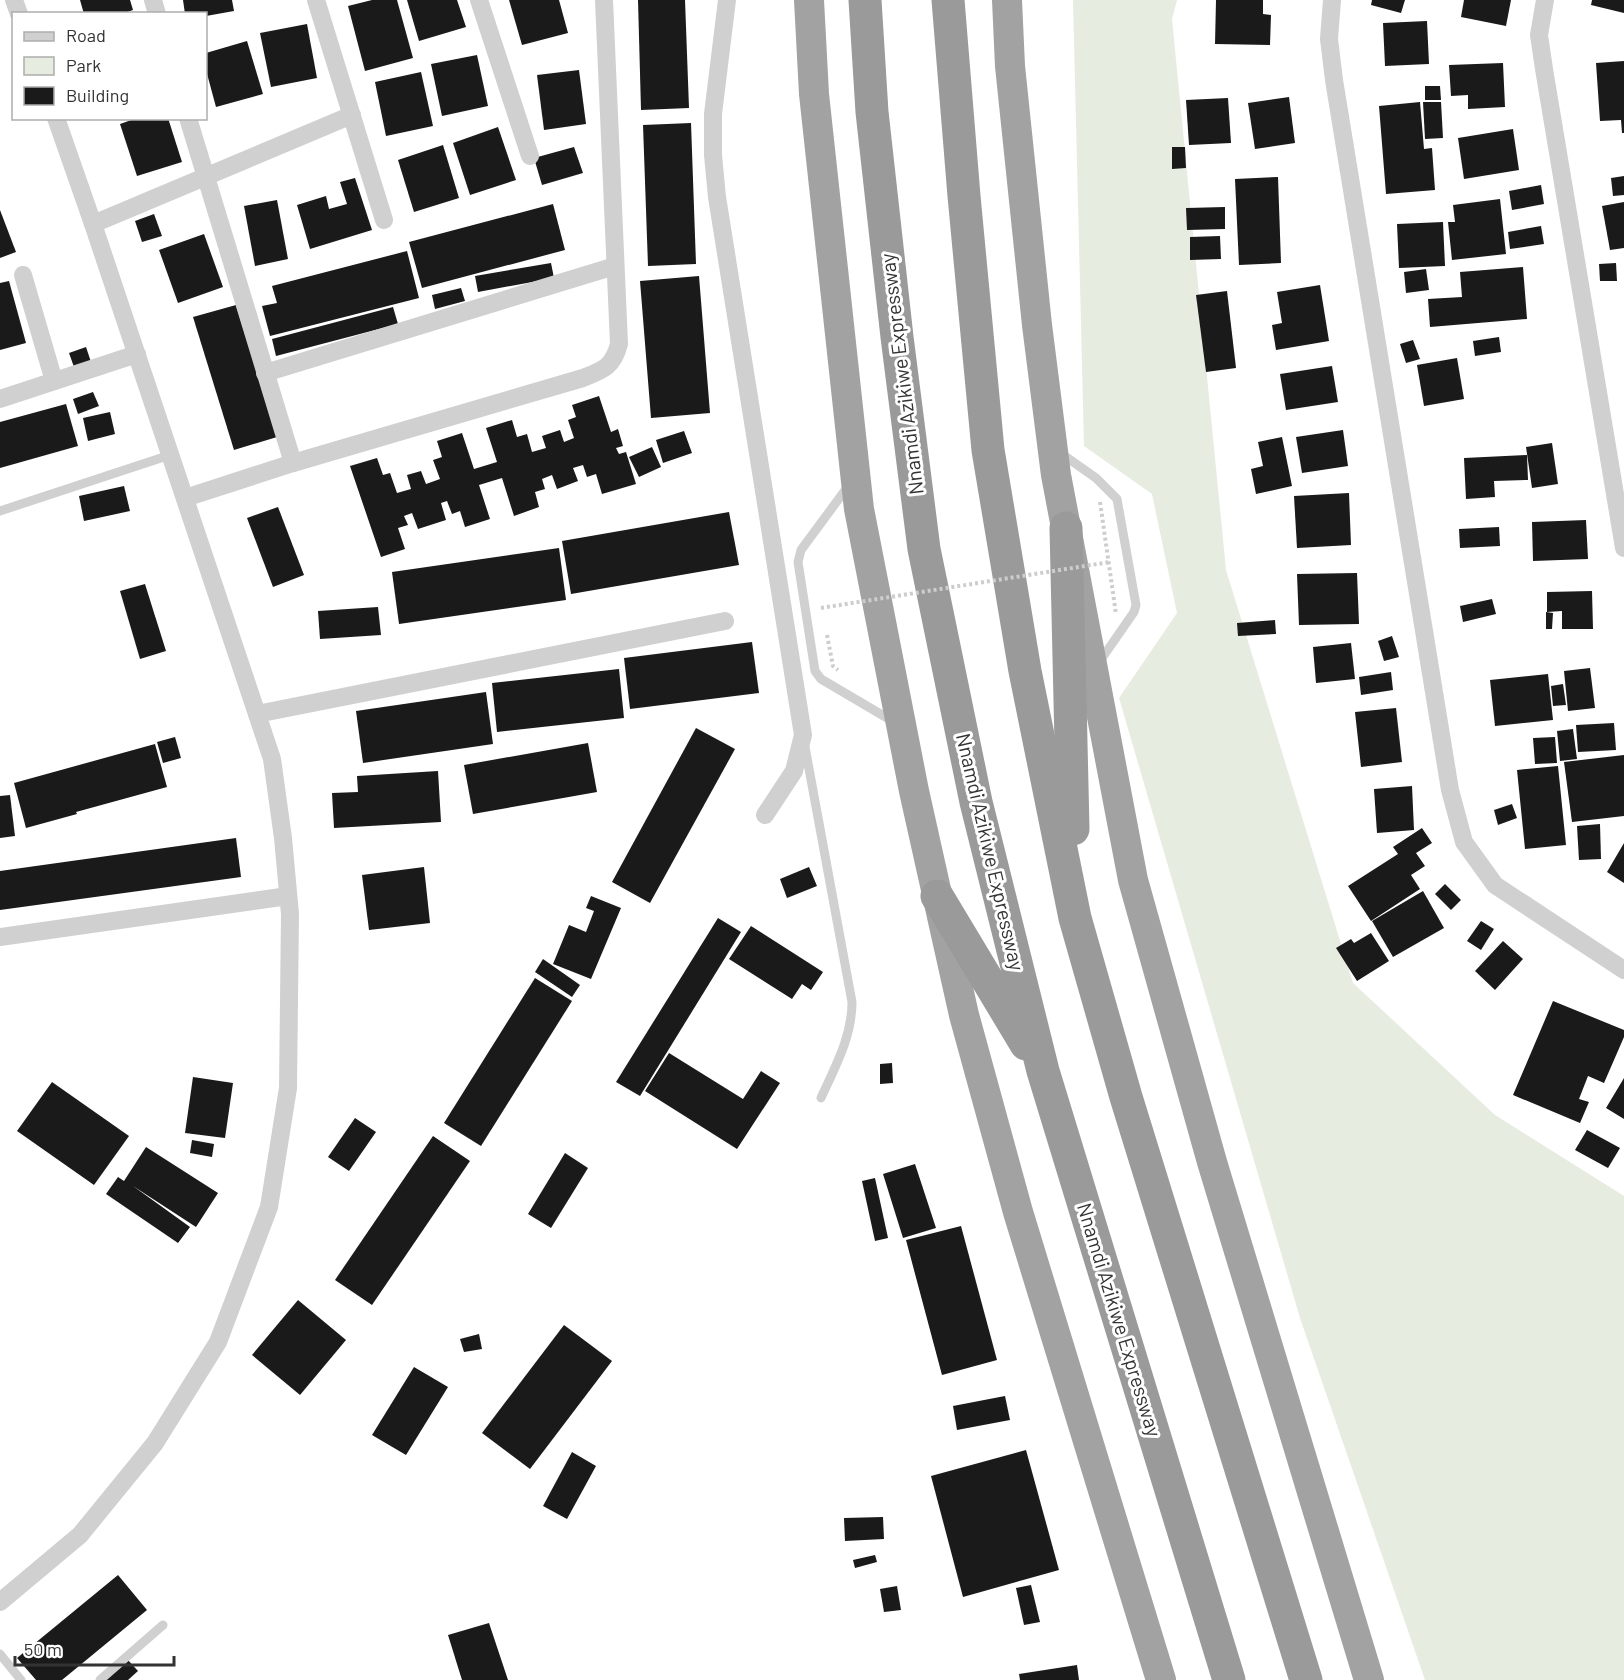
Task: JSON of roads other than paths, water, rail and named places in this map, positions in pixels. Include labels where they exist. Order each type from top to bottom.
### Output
[{"type":"highway","points":[[809,0],[814,94],[859,509],[901,726],[964,1015],[1018,1212],[1161,1680]]},
{"type":"highway","name":"Nnamdi Azikiwe Expressway","points":[[865,0],[873,124],[924,549],[976,802],[1043,1071],[1229,1680]]},
{"type":"highway","points":[[948,0],[988,450],[1025,671],[1075,918],[1129,1108],[1306,1680]]},
{"type":"highway","points":[[1007,0],[1010,66],[1052,447],[1133,880],[1212,1162],[1370,1680]]},
{"type":"highway","points":[[1066,528],[1075,918]]},
{"type":"highway","points":[[937,896],[1043,1071]]},
{"type":"street","points":[[316,0],[384,220]]},
{"type":"street","points":[[479,0],[530,156]]},
{"type":"street","points":[[185,498],[293,463],[583,378],[605,369],[615,358],[619,344],[604,0]]},
{"type":"street","points":[[727,0],[714,114],[713,155],[717,197],[803,735],[794,771],[765,815]]},
{"type":"street","points":[[1332,0],[1329,39],[1334,80],[1450,790],[1464,842],[1495,885],[1624,970]]},
{"type":"street","points":[[1545,0],[1539,34],[1544,69],[1624,548]]},
{"type":"street","points":[[93,224],[352,115]]},
{"type":"street","points":[[0,1602],[80,1534],[155,1443],[218,1342],[269,1207],[288,1088],[288,896],[272,759],[57,120]]},
{"type":"street","points":[[189,120],[293,463]]},
{"type":"street","points":[[265,373],[615,266]]},
{"type":"street","points":[[23,275],[54,381]]},
{"type":"street","points":[[0,399],[137,354]]},
{"type":"street","points":[[257,714],[725,621]]},
{"type":"street","points":[[0,938],[288,896]]},
{"type":"lane","points":[[1052,447],[1096,478],[1117,499],[1136,605],[1134,612],[1093,671]]},
{"type":"lane","points":[[0,511],[170,455]]},
{"type":"lane","points":[[855,476],[801,550],[798,562],[815,671],[821,679],[901,726]]},
{"type":"lane","points":[[803,735],[852,1002],[852,1021],[848,1036],[821,1098]]},
{"type":"lane","points":[[100,1680],[163,1625]]},
{"type":"lane","points":[[0,1654],[21,1680]]}]
